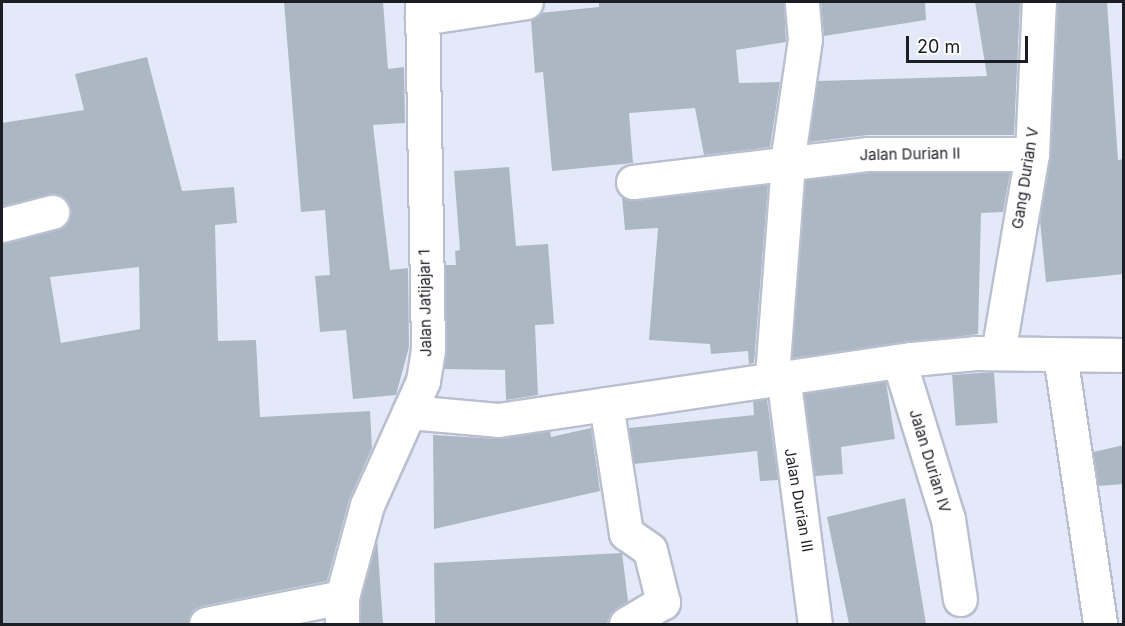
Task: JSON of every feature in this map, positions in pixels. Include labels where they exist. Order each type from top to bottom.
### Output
[{"type":"street","points":[[422,10],[526,2]]},
{"type":"street","name":"Jalan Durian III","points":[[802,2],[805,39],[788,161],[778,375],[815,624]]},
{"type":"street","name":"Gang Durian V","points":[[998,353],[1032,154],[1039,2]]},
{"type":"street","name":"Jalan Jatijajar 1","points":[[342,611],[367,505],[423,381],[428,348],[422,10]]},
{"type":"street","name":"Jalan Durian II","points":[[633,182],[788,161],[868,154],[1032,154]]},
{"type":"street","points":[[2,225],[52,212]]},
{"type":"street","points":[[409,412],[498,420],[778,375],[898,361],[998,353],[1124,355]]},
{"type":"street","points":[[1060,355],[1100,624]]},
{"type":"street","name":"Jalan Durian IV","points":[[898,361],[948,519],[960,599]]},
{"type":"street","points":[[606,404],[626,533],[650,550],[663,602],[626,624]]},
{"type":"street","points":[[206,624],[342,611]]},
{"type":"building","points":[[284,2],[383,2],[388,69],[404,67],[405,123],[373,125],[390,270],[408,268],[409,347],[396,395],[353,399],[346,330],[320,332],[315,276],[330,275],[325,210],[301,212]]},
{"type":"building","points":[[599,2],[784,2],[786,42],[736,50],[739,83],[780,82],[770,147],[704,155],[695,108],[629,113],[633,163],[552,171],[543,72],[535,73],[531,20],[540,13],[599,7]]},
{"type":"building","points":[[821,2],[925,2],[926,20],[824,36]]},
{"type":"building","points":[[975,2],[1020,2],[1014,135],[868,135],[809,142],[818,81],[987,76]]},
{"type":"building","points":[[1058,2],[1107,2],[1118,160],[1124,159],[1124,274],[1046,282],[1040,221],[1051,155]]},
{"type":"building","points":[[147,57],[182,191],[234,187],[237,223],[215,225],[218,341],[256,340],[260,417],[370,411],[372,448],[349,500],[327,581],[202,606],[193,610],[188,624],[2,624],[2,243],[57,230],[66,225],[70,208],[56,194],[2,206],[2,123],[84,110],[75,74]],"holes":[[[139,267],[140,329],[61,343],[50,277]]]},
{"type":"building","points":[[509,167],[516,246],[548,244],[554,324],[535,325],[538,395],[506,400],[505,370],[444,369],[445,265],[456,265],[455,251],[460,250],[454,171]]},
{"type":"building","points":[[869,173],[1010,173],[1003,212],[981,213],[978,334],[792,358],[805,180]]},
{"type":"building","points":[[768,185],[754,363],[749,364],[748,351],[711,354],[710,344],[649,340],[658,228],[625,230],[622,197],[635,201]]},
{"type":"building","points":[[994,372],[998,423],[956,426],[952,375]]},
{"type":"building","points":[[886,382],[895,439],[841,447],[843,474],[815,476],[804,394]]},
{"type":"building","points":[[767,399],[778,480],[760,481],[757,451],[634,464],[629,428],[754,415],[753,401]]},
{"type":"building","points":[[591,428],[600,491],[434,529],[433,435],[500,439],[550,431],[551,437]]},
{"type":"building","points":[[1124,445],[1124,484],[1098,486],[1093,452]]},
{"type":"building","points":[[905,498],[926,624],[849,624],[827,517]]},
{"type":"building","points":[[377,538],[383,624],[361,624],[361,600]]},
{"type":"building","points":[[622,553],[628,601],[610,614],[607,624],[435,624],[434,563]]}]
